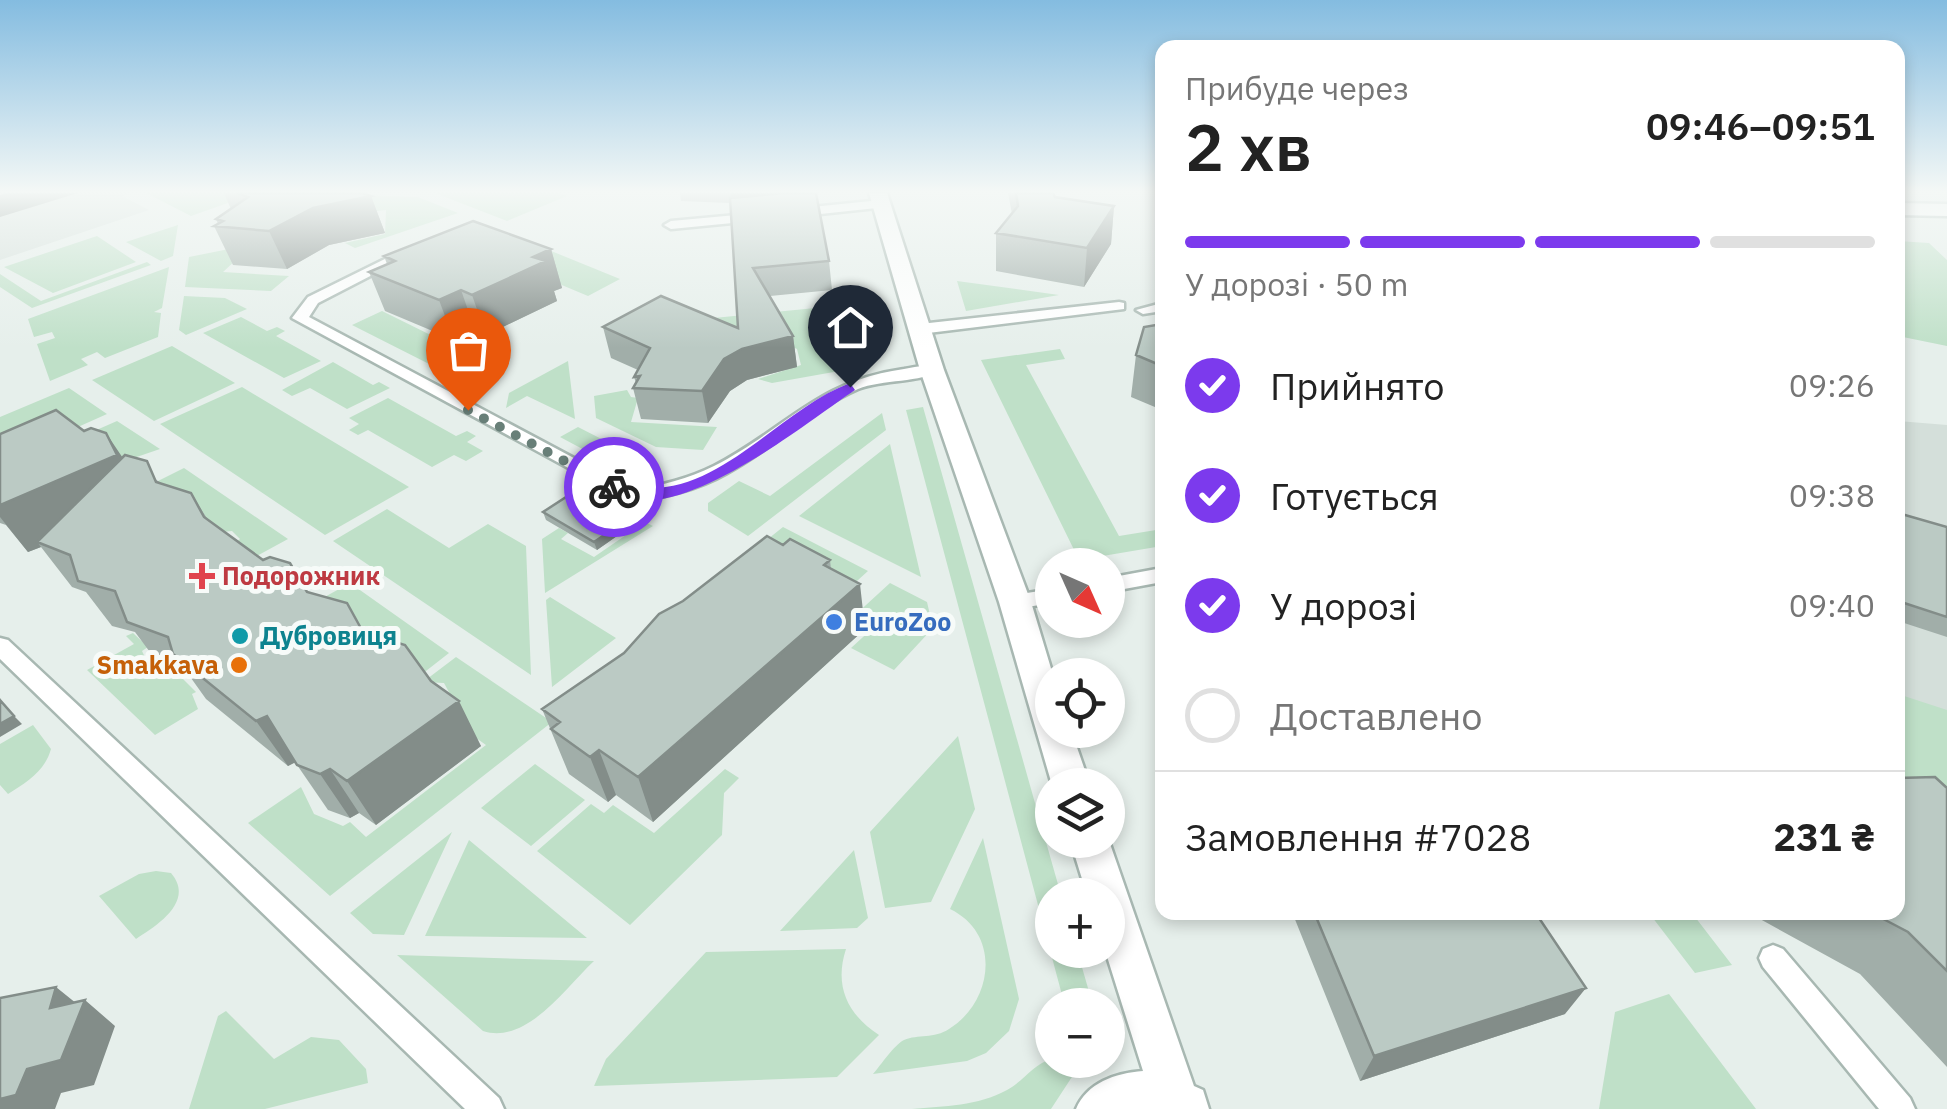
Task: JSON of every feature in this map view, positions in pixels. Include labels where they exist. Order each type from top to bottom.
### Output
[{"type":"street","points":[[894,245],[932,370],[1015,602],[1035,669]]},
{"type":"street","points":[[1125,946],[1182,1105]]},
{"type":"street","points":[[1100,1109],[1128,1095],[1182,1105]]},
{"type":"lane","points":[[402,256],[314,300],[300,318],[631,496],[688,488],[721,473],[850,387],[932,370]]},
{"type":"lane","points":[[920,330],[1119,306]]},
{"type":"lane","points":[[1143,310],[1155,308]]},
{"type":"lane","points":[[1125,583],[1155,576]]},
{"type":"lane","points":[[1015,602],[1035,599]]},
{"type":"lane","points":[[0,646],[488,1109]]},
{"type":"lane","points":[[1773,958],[1899,1109]]},
{"type":"shaded area","points":[[0,245],[45,245],[0,260]]},
{"type":"shaded area","points":[[1905,422],[1947,425],[1947,800],[1905,785]]},
{"type":"green space","points":[[71,245],[110,245],[136,262],[53,293],[4,267]]},
{"type":"green space","points":[[131,245],[175,245],[173,256],[161,261]]},
{"type":"green space","points":[[536,245],[620,279],[588,296],[473,248]]},
{"type":"green space","points":[[1905,245],[1931,245],[1947,260],[1947,346],[1905,337]]},
{"type":"green space","points":[[234,248],[230,258],[237,259],[223,272],[289,276],[271,291],[185,287],[189,257]]},
{"type":"green space","points":[[147,262],[151,265],[32,308],[0,287],[0,274],[41,301]]},
{"type":"green space","points":[[169,267],[162,308],[154,312],[161,313],[158,337],[105,358],[97,352],[81,359],[88,365],[50,381],[37,344],[55,338],[52,332],[34,337],[28,319]]},
{"type":"green space","points":[[957,281],[1059,295],[966,311]]},
{"type":"green space","points":[[184,296],[225,298],[247,309],[186,335],[179,330]]},
{"type":"green space","points":[[856,304],[873,365],[772,383],[758,379],[801,365],[797,349],[764,334],[663,317],[685,305],[714,318]]},
{"type":"green space","points":[[382,311],[455,347],[466,342],[481,349],[435,367],[352,325]]},
{"type":"green space","points":[[241,317],[267,331],[277,327],[285,331],[276,336],[321,361],[284,378],[203,333]]},
{"type":"green space","points":[[172,346],[235,383],[154,421],[92,380]]},
{"type":"green space","points":[[1060,349],[1065,359],[1026,365],[1119,536],[1155,530],[1155,547],[1125,552],[1125,548],[1073,548],[981,360]]},
{"type":"green space","points":[[568,361],[575,419],[527,396],[506,408],[509,393]]},
{"type":"green space","points":[[333,362],[373,385],[379,382],[390,388],[347,409],[310,388],[292,396],[282,390]]},
{"type":"green space","points":[[242,387],[409,487],[325,535],[160,424]]},
{"type":"green space","points":[[69,388],[107,414],[22,452],[0,435],[0,417]]},
{"type":"green space","points":[[627,390],[631,397],[638,398],[631,422],[717,427],[703,450],[656,447],[596,418],[594,396]]},
{"type":"green space","points":[[388,398],[456,436],[467,431],[476,436],[467,442],[483,451],[466,461],[454,455],[432,467],[368,430],[358,435],[349,430],[359,424],[349,418]]},
{"type":"green space","points":[[923,407],[1035,803],[1035,858],[1051,858],[1056,878],[1035,878],[1035,894],[906,410]]},
{"type":"green space","points":[[882,413],[886,430],[748,536],[708,511],[708,503],[739,481],[770,496]]},
{"type":"green space","points":[[117,421],[160,449],[122,462],[76,439]]},
{"type":"green space","points":[[578,427],[623,450],[605,461],[560,437]]},
{"type":"green space","points":[[890,444],[921,577],[799,516]]},
{"type":"green space","points":[[184,468],[288,539],[244,563],[226,550],[240,539],[232,531],[222,532],[144,488]]},
{"type":"green space","points":[[387,509],[449,548],[488,524],[526,546],[531,675],[333,541]]},
{"type":"green space","points":[[645,522],[653,526],[545,593],[542,539],[559,528],[568,533],[561,539],[594,557]]},
{"type":"green space","points":[[783,527],[868,571],[837,599],[744,558]]},
{"type":"green space","points":[[350,583],[449,653],[417,678],[321,599]]},
{"type":"green space","points":[[890,583],[927,602],[933,628],[894,670],[851,648],[874,627],[854,616]]},
{"type":"green space","points":[[550,597],[616,638],[552,687],[546,600]]},
{"type":"green space","points":[[133,633],[148,647],[142,651],[151,670],[174,679],[180,676],[196,692],[192,694],[198,709],[155,735],[87,670],[134,644],[126,636]]},
{"type":"green space","points":[[456,657],[552,722],[330,896],[248,823],[301,787],[314,814],[343,826],[350,822],[366,837],[486,745],[438,711],[451,696],[444,683],[423,682]]},
{"type":"green space","points":[[1905,696],[1947,710],[1947,794],[1905,779]]},
{"type":"green space","points":[[33,725],[51,749],[34,775],[8,794],[0,785],[0,744]]},
{"type":"green space","points":[[958,736],[975,809],[931,902],[885,908],[870,832]]},
{"type":"green space","points":[[535,764],[585,800],[531,846],[481,808]]},
{"type":"green space","points":[[725,769],[739,778],[724,793],[722,835],[630,925],[537,851],[591,804],[604,813],[613,805],[654,833]]},
{"type":"green space","points":[[452,832],[404,935],[373,934],[350,913]]},
{"type":"green space","points":[[983,838],[1019,999],[1009,1031],[986,1053],[967,1061],[873,1074],[900,1043],[949,1029],[975,1002],[986,968],[984,951],[967,920],[950,909]]},
{"type":"green space","points":[[469,840],[587,938],[425,936]]},
{"type":"green space","points":[[854,850],[868,918],[857,928],[780,931]]},
{"type":"green space","points":[[171,873],[179,893],[171,911],[136,939],[99,896],[139,874]]},
{"type":"green space","points":[[1654,920],[1697,920],[1732,965],[1695,973]]},
{"type":"green space","points":[[846,949],[842,975],[846,998],[859,1018],[879,1035],[837,1077],[594,1086],[606,1059],[706,952]]},
{"type":"green space","points":[[397,955],[594,961],[545,1011],[515,1030],[499,1033],[483,1031]]},
{"type":"green space","points":[[1055,968],[1082,968],[1088,988],[1060,988]]},
{"type":"green space","points":[[1669,994],[1756,1109],[1599,1109],[1615,1012]]},
{"type":"green space","points":[[226,1011],[274,1059],[311,1037],[339,1040],[366,1069],[368,1083],[265,1109],[189,1109],[218,1016]]},
{"type":"green space","points":[[1035,1068],[1035,1078],[1071,1078],[1051,1109],[912,1109],[984,1099],[1013,1086]]},
{"type":"building","points":[[413,245],[539,245],[551,249],[533,257],[546,261],[472,295],[461,290],[439,300],[369,272],[395,261],[384,256]]},
{"type":"building","points":[[733,245],[826,245],[829,261],[753,268],[793,336],[742,349],[724,359],[702,391],[633,388],[640,376],[634,377],[650,348],[603,327],[661,296],[738,328]]},
{"type":"building","points":[[1155,325],[1155,363],[1136,355],[1144,327]]},
{"type":"building","points":[[56,410],[84,431],[91,428],[106,433],[117,455],[0,505],[0,434]]},
{"type":"building","name":"Дубровиця","points":[[125,455],[147,461],[156,482],[191,493],[204,517],[263,560],[270,557],[290,563],[307,592],[347,603],[363,632],[405,645],[431,681],[459,701],[347,781],[330,769],[320,774],[297,765],[267,716],[256,721],[173,654],[168,637],[127,622],[115,591],[78,581],[70,555],[37,542]]},
{"type":"building","points":[[583,486],[635,514],[594,542],[543,512]]},
{"type":"building","points":[[1905,515],[1947,527],[1947,617],[1905,603]]},
{"type":"building","points":[[767,536],[783,545],[790,539],[830,560],[824,565],[860,584],[638,777],[599,750],[590,757],[551,729],[560,722],[542,709],[624,653],[659,614],[683,601]]},
{"type":"building","points":[[0,700],[14,716],[0,724]]},
{"type":"building","points":[[1935,777],[1947,788],[1947,971],[1908,932],[1885,920],[1905,920],[1905,778]]},
{"type":"building","points":[[1317,920],[1540,920],[1586,988],[1374,1056]]},
{"type":"building","points":[[56,987],[50,1008],[85,1000],[61,1060],[27,1069],[16,1095],[0,1099],[0,998]]},
{"type":"way so far","points":[[468,410],[614,487]]},
{"type":"place","name":"Подорожник","points":[[202,576]]},
{"type":"place","name":"EuroZoo","points":[[834,622]]},
{"type":"place","name":"Дубровиця","points":[[240,636]]},
{"type":"place","name":"Smakkava","points":[[239,665]]},
{"type":"route","points":[[614,487],[631,496],[688,488],[721,473],[850,387]]}]
